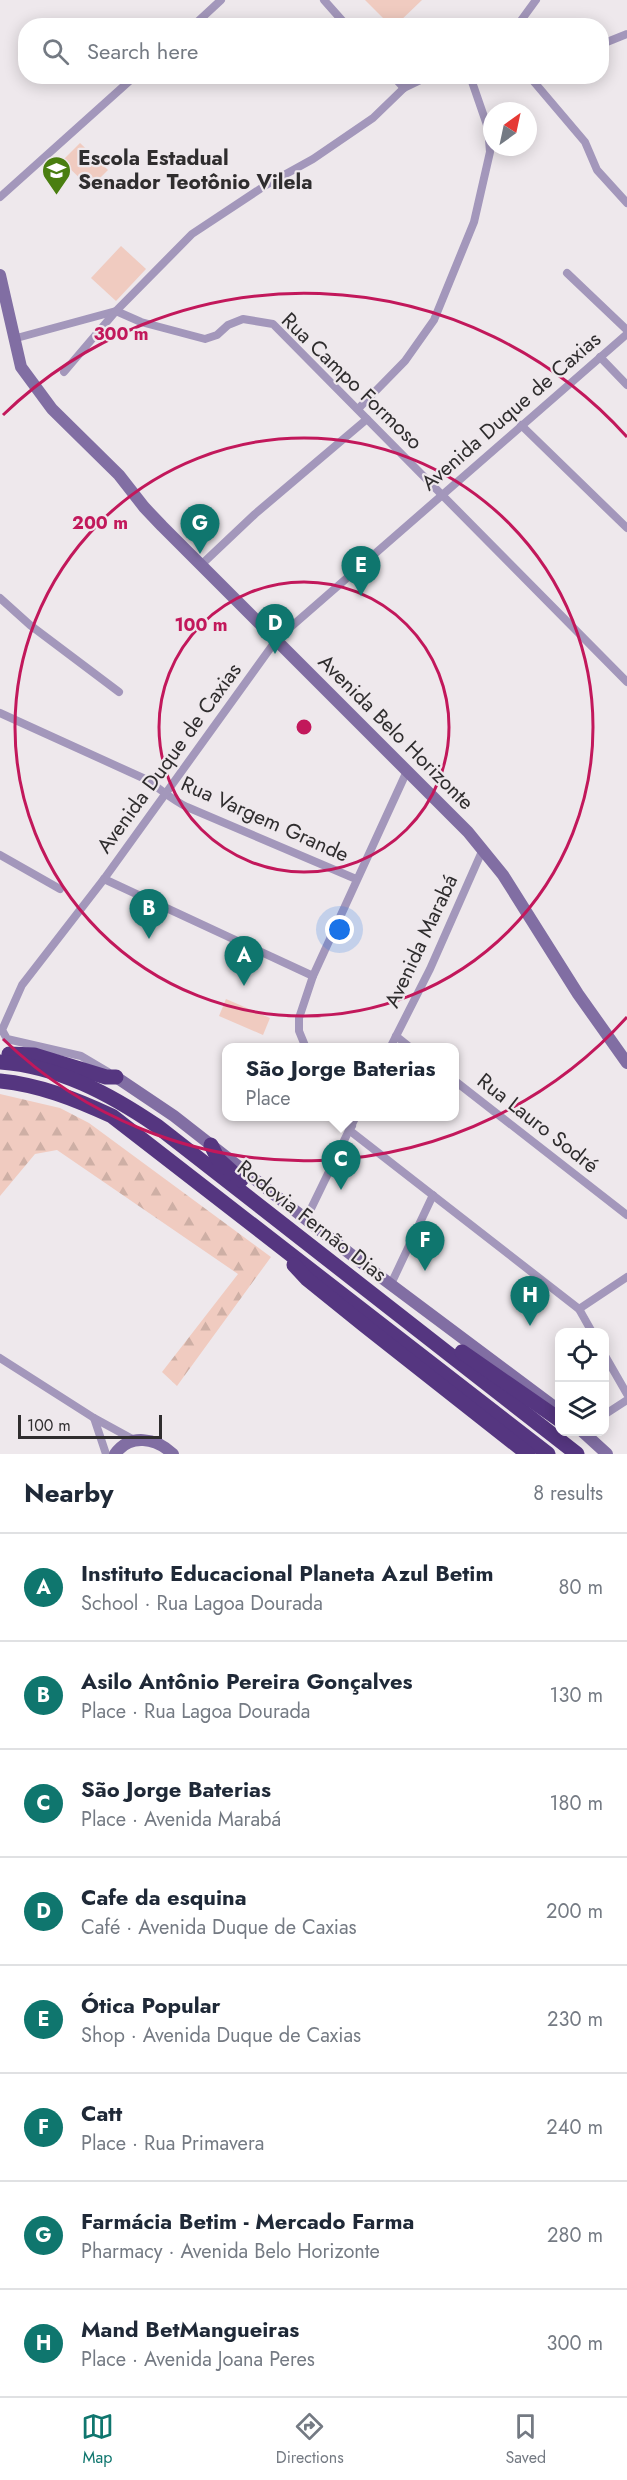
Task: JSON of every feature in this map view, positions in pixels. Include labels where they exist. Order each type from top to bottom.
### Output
[{"type":"highway","points":[[0,1055],[14,1053],[34,1055],[106,1077],[116,1077]]},
{"type":"highway","name":"Rodovia Fernão Dias","points":[[0,1062],[22,1064],[63,1076],[117,1099],[157,1126],[577,1454]]},
{"type":"highway","name":"Rodovia Fernão Dias","points":[[0,1081],[22,1083],[67,1096],[112,1116],[548,1454]]},
{"type":"highway","points":[[211,1145],[218,1159],[278,1214],[286,1227]]},
{"type":"highway","points":[[259,1228],[307,1280],[528,1454]]},
{"type":"highway","points":[[354,1281],[404,1312],[555,1417]]},
{"type":"street","points":[[202,18],[221,0]]},
{"type":"street","points":[[324,0],[340,18]]},
{"type":"street","points":[[523,18],[536,0]]},
{"type":"street","points":[[609,41],[627,34]]},
{"type":"street","points":[[0,197],[126,84]]},
{"type":"street","points":[[400,84],[404,88]]},
{"type":"street","points":[[64,372],[116,311],[192,234],[266,185],[313,159],[366,123],[404,88],[412,84]]},
{"type":"street","points":[[358,409],[405,361],[434,320],[474,222],[489,152],[488,128],[473,84]]},
{"type":"street","points":[[536,84],[585,142],[597,170],[627,203]]},
{"type":"street","points":[[567,273],[627,332]]},
{"type":"street","name":"Avenida Belo Horizonte","points":[[0,275],[21,367],[52,409],[119,475],[144,507],[483,849],[503,875],[578,994],[627,1063]]},
{"type":"street","points":[[13,339],[116,311]]},
{"type":"street","name":"Rua Campo Formoso","points":[[116,311],[141,322],[206,339],[217,335],[228,325],[243,319],[273,324],[627,682]]},
{"type":"street","name":"Avenida Duque de Caxias","points":[[116,1077],[81,1056],[7,1039],[2,1030],[22,985],[104,879],[277,639],[627,332]]},
{"type":"street","points":[[600,357],[627,385]]},
{"type":"street","points":[[201,565],[255,514],[367,419]]},
{"type":"street","points":[[521,425],[627,528]]},
{"type":"street","points":[[0,598],[44,636],[119,692]]},
{"type":"street","name":"Rua Vargem Grande","points":[[0,713],[143,778],[156,785],[171,800],[356,879]]},
{"type":"street","points":[[304,1043],[299,1031],[299,1018],[313,976],[407,771]]},
{"type":"street","name":"Avenida Marabá","points":[[392,1043],[429,969],[483,849]]},
{"type":"street","points":[[0,855],[60,889]]},
{"type":"street","points":[[104,879],[313,976]]},
{"type":"street","points":[[396,1036],[406,1043]]},
{"type":"street","points":[[116,1077],[174,1116],[390,1284],[555,1407]]},
{"type":"street","name":"Rua Lauro Sodré","points":[[459,1084],[627,1215]]},
{"type":"street","points":[[343,1121],[433,1195],[579,1309],[590,1328]]},
{"type":"street","points":[[306,1219],[354,1121]]},
{"type":"street","points":[[390,1284],[433,1195]]},
{"type":"street","points":[[579,1309],[627,1277]]},
{"type":"street","points":[[0,1358],[94,1418],[136,1441]]},
{"type":"street","points":[[609,1363],[627,1394]]},
{"type":"street","points":[[609,1412],[627,1400]]},
{"type":"street","points":[[94,1418],[106,1454]]},
{"type":"street","points":[[588,1436],[608,1454]]},
{"type":"street","points":[[115,1454],[129,1442],[146,1440],[160,1444],[172,1454]]},
{"type":"street","points":[[593,1441],[615,1454]]},
{"type":"green space","points":[[365,0],[422,0],[403,18],[383,18]]},
{"type":"green space","points":[[80,143],[108,170],[90,188],[62,161]]},
{"type":"green space","points":[[121,246],[146,269],[116,301],[91,278]]},
{"type":"green space","points":[[226,999],[270,1018],[263,1035],[219,1016]]},
{"type":"green space","points":[[0,1094],[60,1108],[89,1123],[271,1257],[177,1386],[162,1372],[238,1274],[57,1150],[35,1154],[0,1196]]},
{"type":"place","name":"Escola Estadual Senador Teotônio Vilela","points":[[57,196]]},
{"type":"place","name":"Farmácia Betim - Mercado Farma","points":[[200,554]]},
{"type":"place","name":"Ótica Popular","points":[[361,596]]},
{"type":"place","name":"Cafe da esquina","points":[[275,654]]},
{"type":"place","name":"Asilo Antônio Pereira Gonçalves","points":[[149,939]]},
{"type":"place","name":"Instituto Educacional Planeta Azul Betim","points":[[244,986]]},
{"type":"place","name":"São Jorge Baterias","points":[[341,1190]]},
{"type":"place","name":"Catt","points":[[425,1271]]},
{"type":"place","name":"Mand BetMangueiras","points":[[530,1326]]}]
